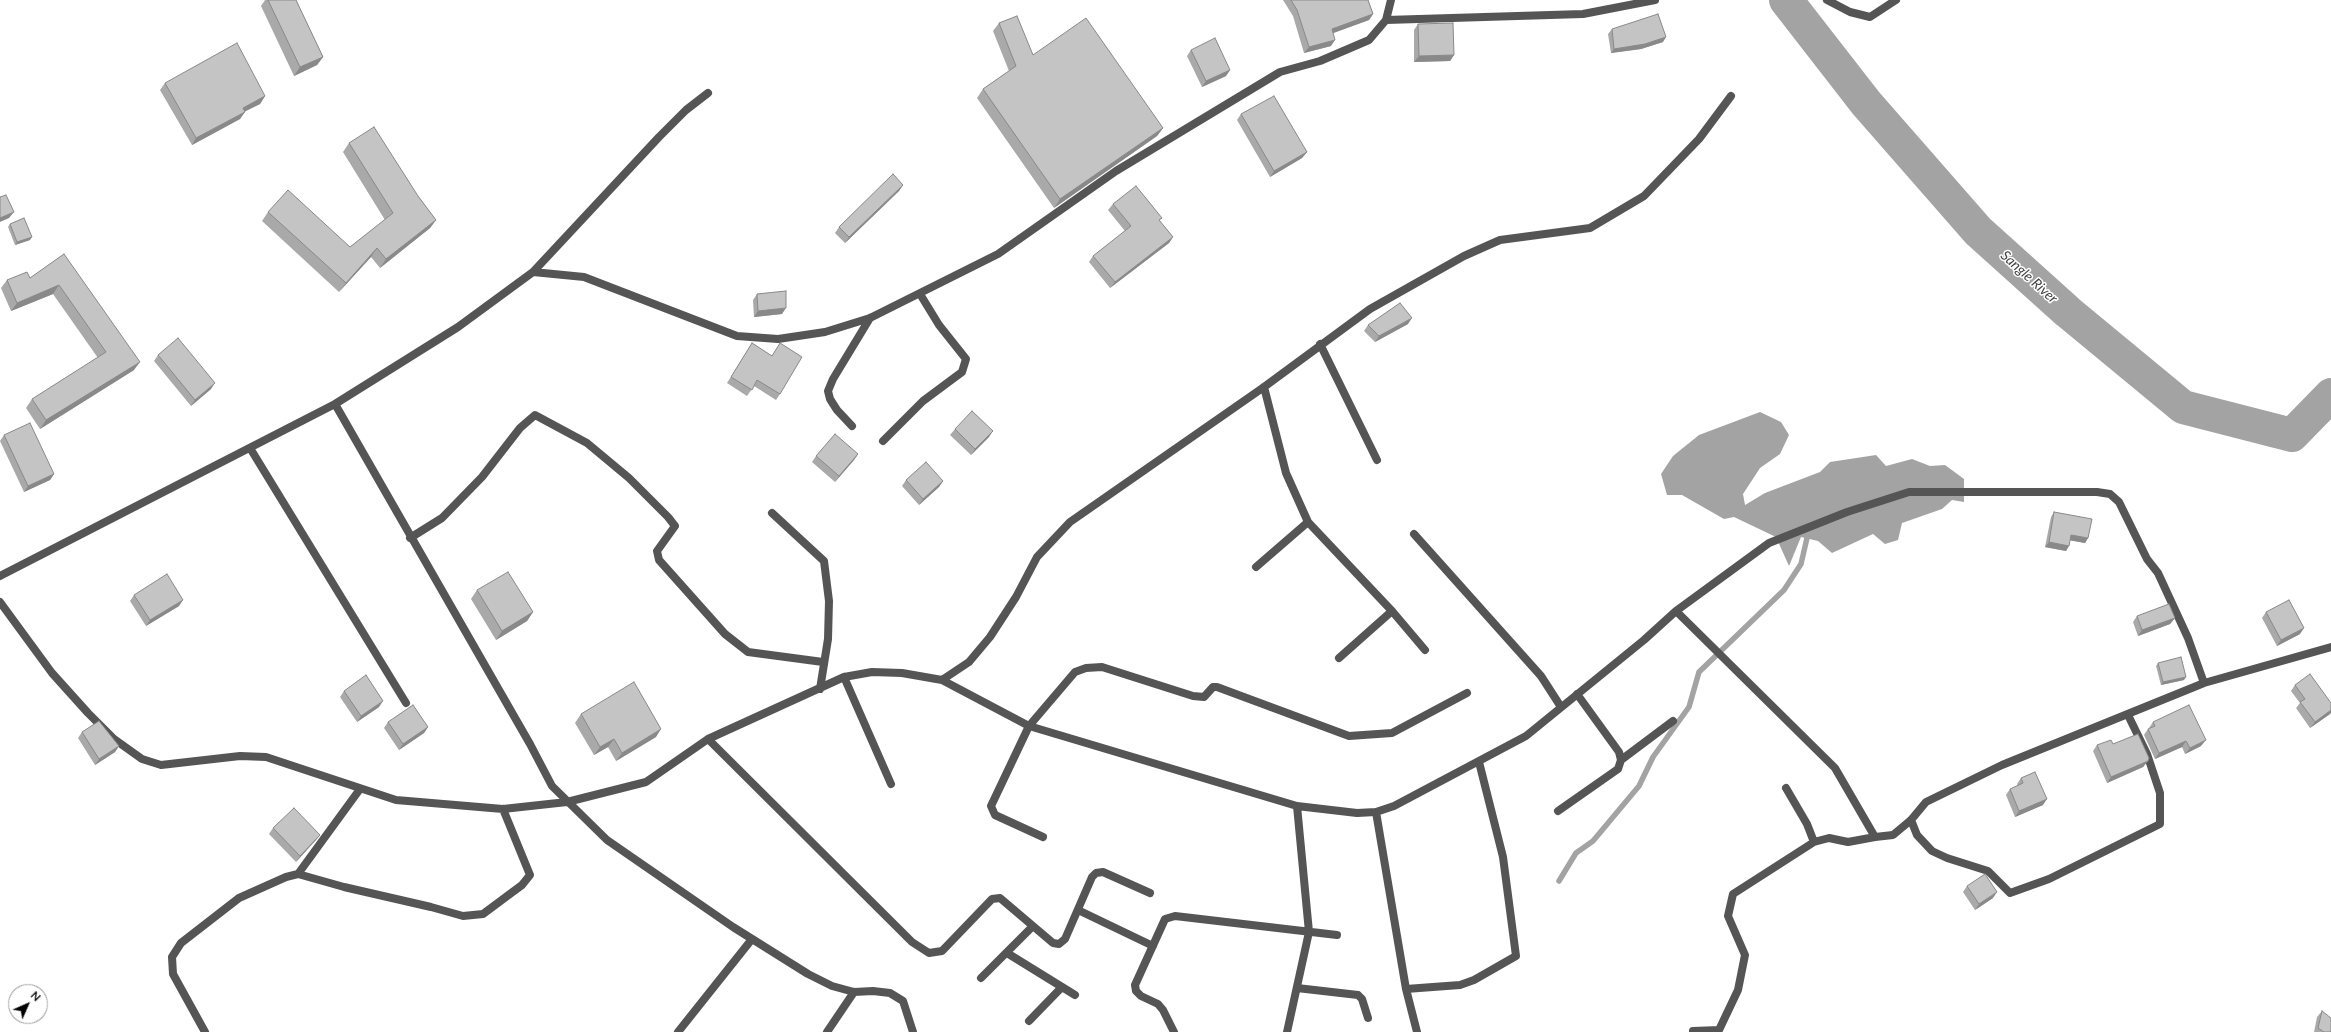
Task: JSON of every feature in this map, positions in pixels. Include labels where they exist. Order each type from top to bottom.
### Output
[{"type":"street","points":[[533,272],[584,277],[737,336],[778,339],[824,332],[870,318],[998,254],[1116,171],[1280,72],[1320,61],[1369,40],[1386,20],[1391,0]]},
{"type":"street","points":[[1386,20],[1583,14],[1655,0]]},
{"type":"street","points":[[1828,0],[1850,12],[1870,17],[1896,0]]},
{"type":"street","points":[[0,576],[335,404],[458,327],[533,272],[654,142],[686,110],[708,93]]},
{"type":"street","points":[[942,680],[969,662],[990,638],[1016,597],[1037,557],[1070,522],[1264,386],[1370,309],[1464,256],[1500,240],[1590,228],[1644,196],[1699,139],[1731,96]]},
{"type":"street","points":[[883,442],[923,401],[962,372],[966,359],[939,324],[920,294]]},
{"type":"street","points":[[852,426],[837,410],[830,399],[828,391],[870,318]]},
{"type":"street","points":[[1320,344],[1377,460]]},
{"type":"street","points":[[1264,386],[1286,473],[1308,522],[1392,611],[1425,650]]},
{"type":"street","points":[[335,404],[410,538],[530,744],[552,786],[608,840],[752,939],[808,974],[832,986],[854,992],[873,991],[890,993],[903,1001],[913,1032]]},
{"type":"street","points":[[410,538],[442,518],[482,477],[520,428],[535,415],[587,443],[629,478],[668,517],[675,526],[657,551],[659,560],[725,634],[748,652],[823,662]]},
{"type":"street","points":[[250,448],[406,703]]},
{"type":"street","points":[[0,602],[52,672],[88,713],[114,739],[142,759],[161,765],[240,756],[266,757],[396,800],[503,809],[567,802],[646,782],[708,738],[844,677],[872,672],[902,673],[942,680],[1029,726],[1297,806],[1357,813],[1376,812],[1394,806],[1526,736],[1644,640],[1676,611],[1769,543],[1801,529],[1909,492],[2097,492],[2110,494],[2119,502],[2147,559],[2158,573],[2188,638],[2204,683]]},
{"type":"street","points":[[772,512],[824,561],[829,601],[828,638],[823,662],[820,689]]},
{"type":"street","points":[[1256,567],[1308,522]]},
{"type":"street","points":[[1414,534],[1541,676],[1561,707]]},
{"type":"street","points":[[1340,658],[1392,611]]},
{"type":"street","points":[[1676,611],[1835,768],[1875,837]]},
{"type":"street","points":[[1693,1031],[1719,1030],[1738,990],[1745,955],[1728,916],[1732,894],[1814,842],[1829,838],[1848,842],[1893,835],[1912,820],[1926,802],[2002,765],[2204,683],[2331,646]]},
{"type":"street","points":[[1043,837],[995,815],[991,806],[1029,726],[1075,672],[1086,668],[1102,667],[1193,696],[1204,697],[1213,687],[1217,687],[1349,736],[1392,733],[1467,693]]},
{"type":"street","points":[[844,677],[891,784]]},
{"type":"street","points":[[1558,811],[1618,769],[1621,760],[1619,752],[1577,694]]},
{"type":"street","points":[[1912,820],[1917,835],[1932,851],[1947,858],[1988,871],[2010,892],[2049,880],[2160,824],[2160,793],[2147,754],[2128,715]]},
{"type":"street","points":[[1621,760],[1674,721]]},
{"type":"street","points":[[708,738],[912,942],[929,953],[942,951],[992,899],[1000,898],[1053,943],[1059,944],[1065,938],[1092,877],[1096,873],[1103,872],[1150,893]]},
{"type":"street","points":[[1406,989],[1460,985],[1474,980],[1516,956],[1503,857],[1479,762]]},
{"type":"street","points":[[1786,788],[1807,824],[1814,842]]},
{"type":"street","points":[[298,874],[360,789]]},
{"type":"street","points":[[1287,1032],[1309,932],[1297,806]]},
{"type":"street","points":[[205,1032],[173,974],[172,957],[181,942],[239,898],[286,877],[298,874],[344,887],[432,907],[463,916],[483,914],[522,885],[530,875],[503,809]]},
{"type":"street","points":[[1376,812],[1406,989],[1417,1032]]},
{"type":"street","points":[[1078,910],[1153,946]]},
{"type":"street","points":[[1174,1032],[1158,1004],[1141,996],[1136,991],[1134,985],[1165,919],[1175,916],[1337,935]]},
{"type":"street","points":[[981,978],[1033,926]]},
{"type":"street","points":[[678,1032],[752,939]]},
{"type":"street","points":[[1007,953],[1061,988],[1075,995]]},
{"type":"street","points":[[1029,1021],[1061,988]]},
{"type":"street","points":[[1297,988],[1358,995],[1362,999],[1368,1018]]},
{"type":"street","points":[[827,1032],[854,992]]},
{"type":"shaded area","points":[[1760,412],[1781,422],[1789,435],[1780,454],[1760,468],[1743,494],[1745,505],[1765,493],[1820,472],[1830,462],[1876,455],[1886,466],[1912,459],[1930,466],[1945,465],[1964,479],[1964,502],[1952,500],[1942,509],[1902,523],[1898,540],[1885,544],[1873,534],[1832,553],[1818,541],[1801,537],[1789,566],[1776,537],[1734,517],[1724,519],[1682,495],[1667,495],[1661,474],[1673,456],[1699,435]]},
{"type":"building","points":[[268,0],[296,0],[323,57],[300,67]]},
{"type":"building","points":[[1291,0],[1368,0],[1373,14],[1332,29],[1335,40],[1309,47],[1297,10]]},
{"type":"building","points":[[1658,14],[1666,37],[1645,44],[1614,49],[1612,29]]},
{"type":"building","points":[[1017,16],[1033,55],[1086,18],[1163,128],[1060,199],[983,89],[1016,66],[999,23]]},
{"type":"building","points":[[1453,23],[1454,55],[1419,56],[1418,24]]},
{"type":"building","points":[[1215,38],[1230,70],[1206,81],[1191,50]]},
{"type":"building","points":[[237,43],[265,96],[243,108],[245,112],[196,138],[165,83]]},
{"type":"building","points":[[1274,96],[1307,152],[1274,171],[1241,114]]},
{"type":"building","points":[[374,127],[418,196],[436,220],[386,259],[377,248],[346,283],[268,212],[288,190],[350,247],[393,213],[349,143]]},
{"type":"building","points":[[893,174],[903,185],[849,237],[839,227]]},
{"type":"building","points":[[1136,186],[1162,218],[1159,220],[1173,237],[1115,282],[1093,256],[1131,226],[1113,204]]},
{"type":"building","points":[[6,195],[14,212],[0,218],[0,197]]},
{"type":"building","points":[[24,218],[32,237],[17,242],[10,224]]},
{"type":"building","points":[[64,254],[140,362],[46,420],[32,399],[106,352],[59,285],[17,303],[7,280],[27,272],[30,278]]},
{"type":"building","points":[[786,291],[786,308],[758,311],[757,294]]},
{"type":"building","points":[[1400,303],[1412,318],[1379,336],[1368,325]]},
{"type":"building","points":[[178,338],[215,383],[195,400],[158,355]]},
{"type":"building","points":[[752,343],[772,356],[780,343],[802,357],[780,394],[757,380],[752,390],[731,377]]},
{"type":"building","points":[[972,411],[993,431],[975,449],[955,429]]},
{"type":"building","points":[[30,423],[54,474],[28,486],[4,435]]},
{"type":"building","points":[[835,434],[858,454],[839,476],[816,456]]},
{"type":"building","points":[[926,462],[943,481],[923,499],[906,480]]},
{"type":"building","points":[[2054,512],[2092,519],[2088,538],[2071,535],[2069,546],[2049,542]]},
{"type":"building","points":[[508,572],[533,612],[502,631],[477,590]]},
{"type":"building","points":[[167,574],[183,600],[150,620],[134,595]]},
{"type":"building","points":[[2289,600],[2304,628],[2281,640],[2266,612]]},
{"type":"building","points":[[2169,604],[2175,618],[2142,630],[2137,616]]},
{"type":"building","points":[[2181,657],[2186,677],[2163,682],[2158,663]]},
{"type":"building","points":[[2310,674],[2331,703],[2331,710],[2315,722],[2300,702],[2305,699],[2295,685]]},
{"type":"building","points":[[366,675],[383,701],[361,716],[344,691]]},
{"type":"building","points":[[634,682],[661,729],[622,753],[614,739],[600,747],[581,714]]},
{"type":"building","points":[[413,705],[428,727],[403,744],[388,722]]},
{"type":"building","points":[[2189,705],[2206,740],[2190,748],[2186,741],[2159,753],[2148,729],[2155,726],[2153,722]]},
{"type":"building","points":[[99,721],[119,746],[99,759],[82,732]]},
{"type":"building","points":[[2138,734],[2149,758],[2148,761],[2111,777],[2097,745],[2111,740],[2113,744]]},
{"type":"building","points":[[2035,772],[2047,799],[2019,811],[2010,789],[2023,783],[2021,778]]},
{"type":"building","points":[[294,808],[320,835],[300,856],[273,828]]},
{"type":"building","points":[[1985,874],[1997,892],[1979,904],[1967,886]]},
{"type":"building","points":[[2322,1011],[2331,1018],[2331,1032],[2324,1032],[2318,1028]]},
{"type":"waterway","name":"Sangle River","points":[[1786,0],[1866,103],[1978,231],[2068,312],[2183,407],[2292,435],[2331,395]]},
{"type":"waterway","points":[[1559,881],[1576,853],[1593,841],[1639,786],[1653,757],[1689,707],[1699,672],[1784,590],[1801,564],[1807,538]]}]
